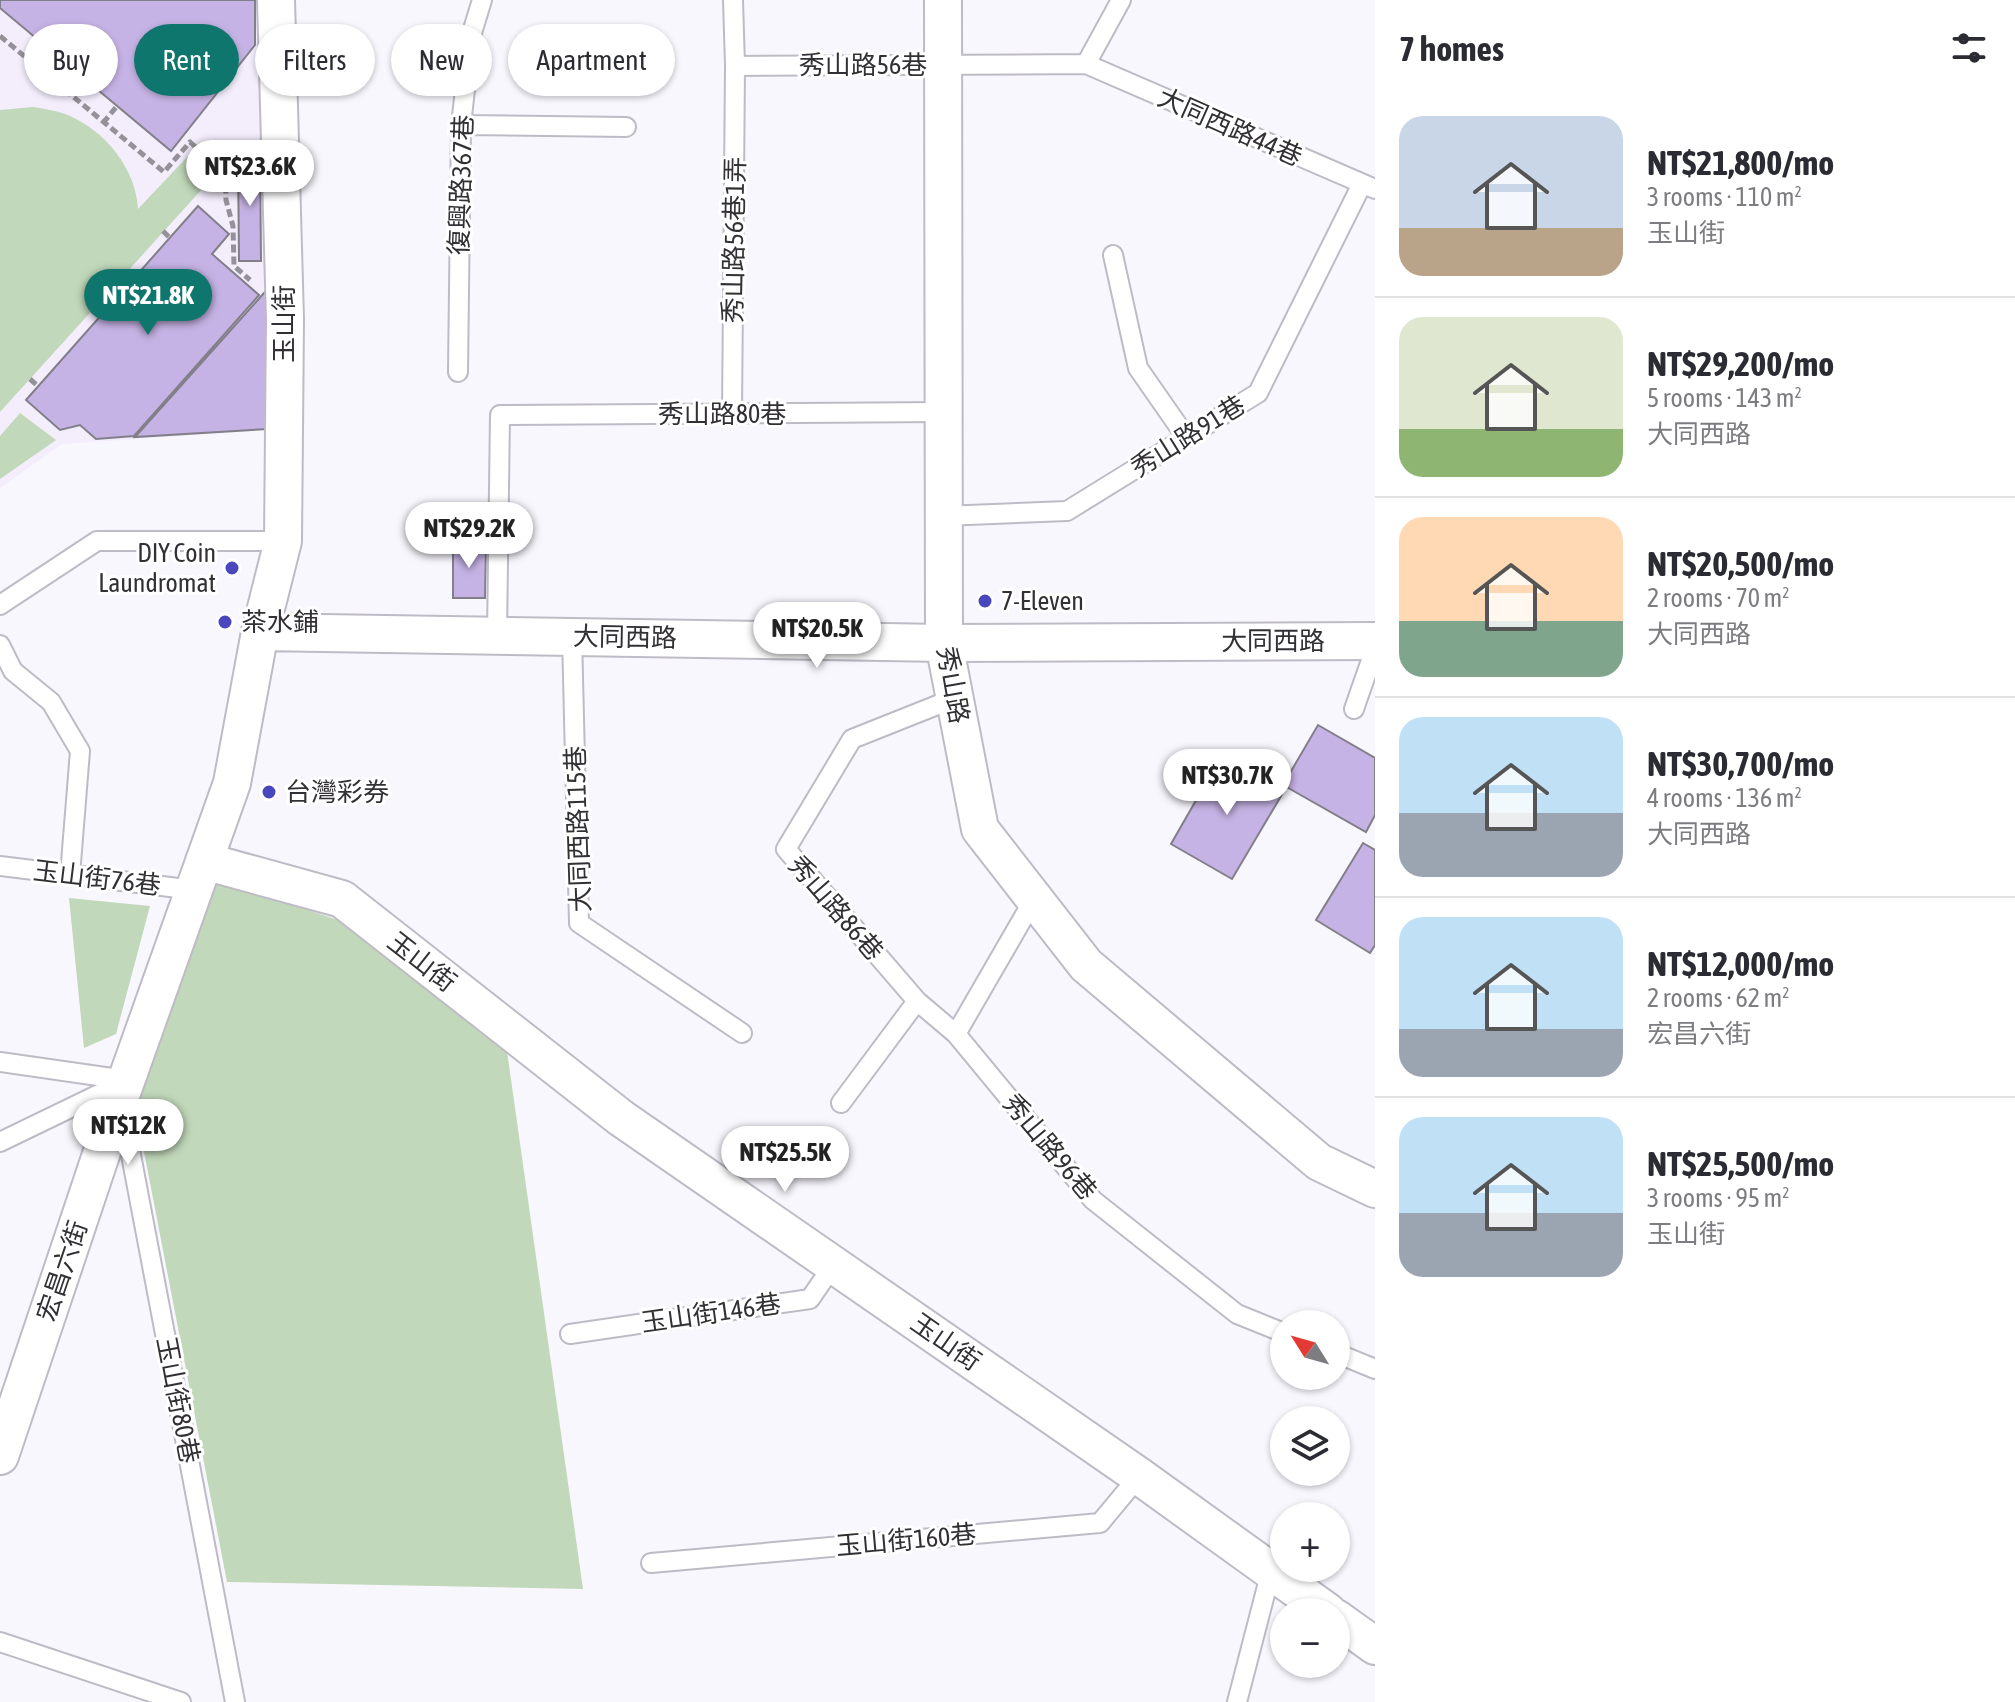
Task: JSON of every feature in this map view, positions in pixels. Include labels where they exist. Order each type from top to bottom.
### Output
[{"type":"street","name":"玉山街","points":[[276,0],[285,319],[283,541],[260,632],[232,783],[199,875],[342,899],[621,1118],[1139,1476],[1270,1570]]},
{"type":"street","name":"秀山路","points":[[943,0],[944,643],[980,829],[1086,965],[1319,1162],[1375,1189]]},
{"type":"street","name":"大同西路","points":[[260,632],[944,643],[1375,641]]},
{"type":"street","name":"宏昌六街","points":[[0,1456],[123,1089],[199,875]]},
{"type":"street","name":"玉山街","points":[[1286,1582],[1309,1598]]},
{"type":"street","points":[[1350,1628],[1375,1646]]},
{"type":"lane","name":"復興路367巷","points":[[458,372],[461,125],[471,36],[482,0]]},
{"type":"lane","name":"秀山路56巷1弄","points":[[732,414],[733,0]]},
{"type":"lane","points":[[1086,64],[1121,0]]},
{"type":"lane","name":"秀山路56巷","points":[[735,66],[1086,64]]},
{"type":"lane","name":"大同西路44巷","points":[[1086,64],[1368,187]]},
{"type":"lane","points":[[461,125],[626,127]]},
{"type":"lane","name":"秀山路91巷","points":[[943,516],[1067,511],[1258,393],[1368,187]]},
{"type":"lane","points":[[1113,255],[1138,368],[1186,437]]},
{"type":"lane","name":"秀山路80巷","points":[[497,635],[500,415],[943,412]]},
{"type":"lane","points":[[0,605],[97,541],[283,541]]},
{"type":"lane","name":"大同西路115巷","points":[[572,636],[579,923],[742,1033]]},
{"type":"lane","points":[[0,645],[6,670],[51,702],[80,751],[70,875]]},
{"type":"lane","points":[[1354,709],[1375,649]]},
{"type":"lane","name":"秀山路86巷","points":[[917,1001],[786,849],[852,739],[955,698]]},
{"type":"lane","name":"玉山街76巷","points":[[0,866],[70,875],[199,875]]},
{"type":"lane","points":[[956,1034],[1034,899]]},
{"type":"lane","points":[[841,1103],[917,1001]]},
{"type":"lane","name":"秀山路96巷","points":[[917,1001],[956,1034],[1093,1200],[1237,1314],[1270,1327]]},
{"type":"lane","points":[[0,1062],[123,1089]]},
{"type":"lane","points":[[0,1142],[123,1089]]},
{"type":"lane","name":"玉山街80巷","points":[[123,1089],[235,1702]]},
{"type":"lane","name":"玉山街146巷","points":[[570,1334],[810,1299],[834,1264]]},
{"type":"lane","points":[[1350,1359],[1375,1369]]},
{"type":"lane","name":"玉山街160巷","points":[[651,1563],[1100,1523],[1139,1476]]},
{"type":"lane","points":[[1237,1702],[1270,1575]]},
{"type":"lane","points":[[0,1642],[181,1702]]},
{"type":"path","points":[[0,36],[164,172],[190,142],[225,173],[226,200],[233,226],[234,266],[254,284]]},
{"type":"path","points":[[103,123],[117,106]]},
{"type":"path","points":[[163,231],[170,238]]},
{"type":"path","points":[[30,379],[38,386]]},
{"type":"shaded area","points":[[0,0],[265,0],[265,24],[255,24],[255,96],[266,96],[269,430],[62,444],[0,488]]},
{"type":"green space","points":[[33,107],[70,116],[107,142],[132,180],[138,209],[188,156],[213,177],[0,412],[0,110]]},
{"type":"green space","points":[[20,413],[56,440],[0,479],[0,436]]},
{"type":"green space","points":[[217,880],[344,922],[506,1044],[583,1589],[227,1582],[135,1105]]},
{"type":"green space","points":[[69,898],[150,906],[116,1034],[84,1048]]},
{"type":"building","points":[[0,0],[255,0],[255,45],[239,65],[239,24],[134,24],[134,96],[215,96],[171,151],[105,96],[118,96],[118,24],[24,24],[24,28],[0,8]]},
{"type":"building","points":[[238,156],[260,156],[261,261],[239,261]]},
{"type":"building","points":[[198,206],[229,234],[212,254],[259,295],[134,436],[96,439],[80,425],[60,430],[26,400]]},
{"type":"building","points":[[267,289],[268,429],[135,437],[264,293]]},
{"type":"building","points":[[486,542],[485,598],[453,598],[453,543]]},
{"type":"building","points":[[1318,725],[1375,758],[1375,815],[1366,832],[1283,785]]},
{"type":"building","points":[[1222,755],[1284,791],[1232,879],[1171,844]]},
{"type":"building","points":[[1363,843],[1375,850],[1375,945],[1370,953],[1316,920]]},
{"type":"place","name":"DIY Coin Laundromat","points":[[232,568]]},
{"type":"place","name":"7-Eleven","points":[[985,601]]},
{"type":"place","name":"茶水鋪","points":[[225,622]]},
{"type":"place","name":"台灣彩券","points":[[269,792]]}]
